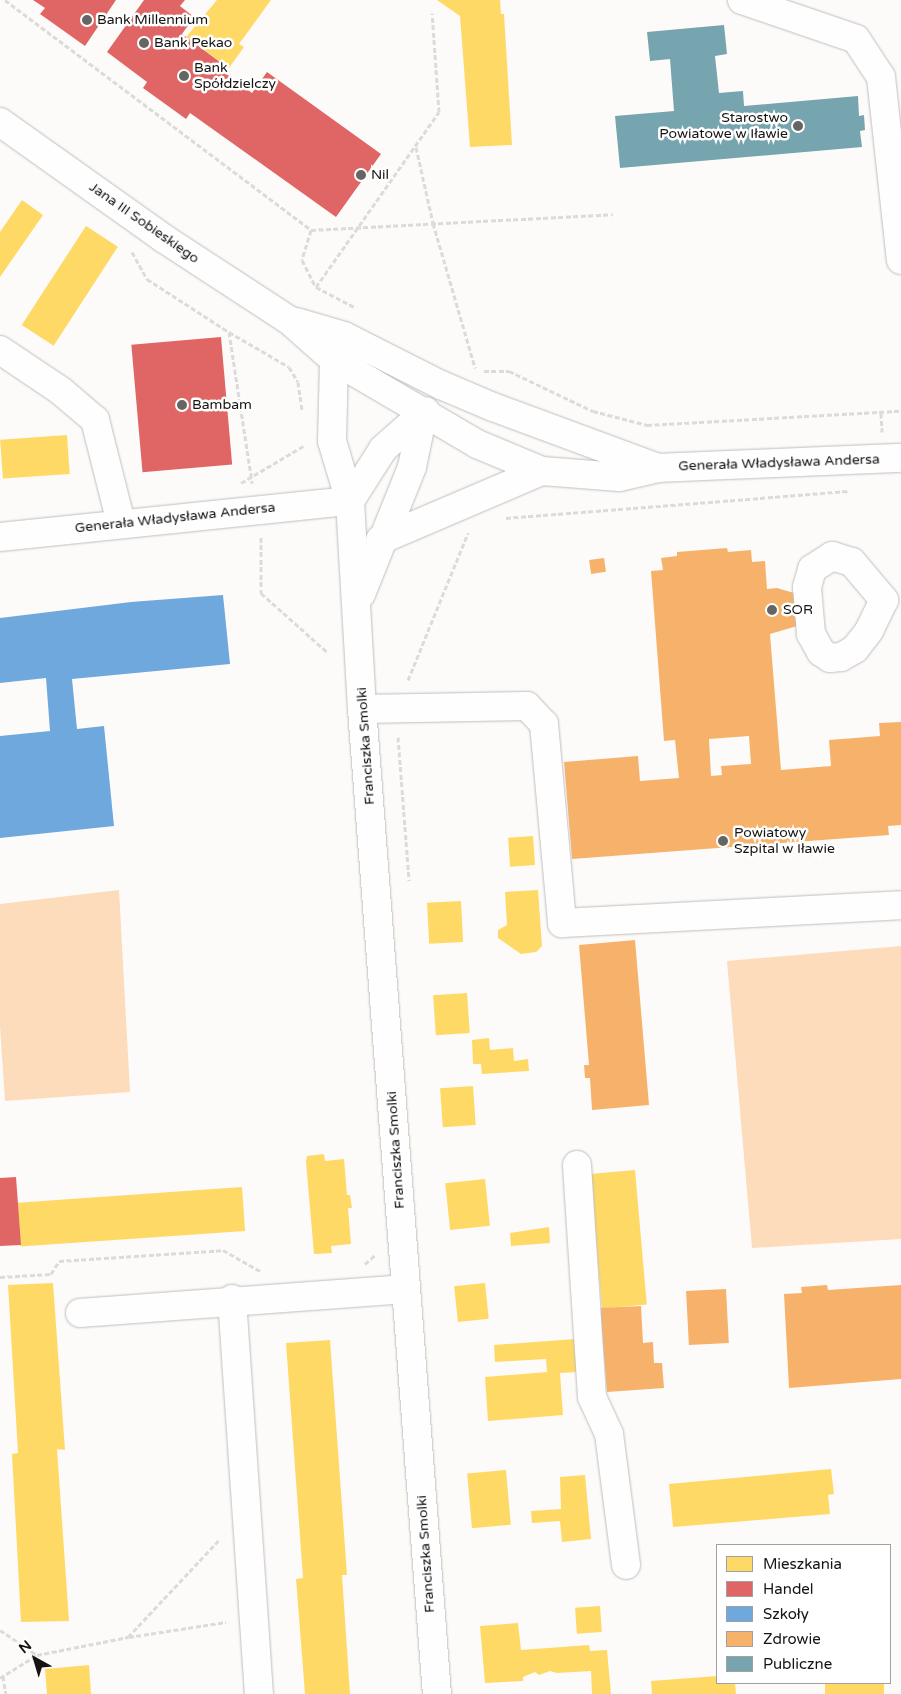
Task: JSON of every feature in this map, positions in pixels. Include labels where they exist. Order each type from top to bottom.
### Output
[{"type":"street","points":[[742,0],[856,39],[881,77],[901,260]]},
{"type":"street","name":"Jana III Sobieskiego","points":[[0,122],[163,238],[290,320],[334,360],[423,414]]},
{"type":"street","name":"Jana III Sobieskiego","points":[[290,320],[344,336],[441,385]]},
{"type":"street","points":[[0,350],[61,391],[95,420],[121,523]]},
{"type":"street","name":"Franciszka Smolki","points":[[334,360],[332,442],[350,501],[362,709],[437,1694]]},
{"type":"street","name":"Franciszka Smolki","points":[[350,501],[383,450],[423,414],[441,385]]},
{"type":"street","name":"Generała Władysława Andersa","points":[[441,385],[658,468]]},
{"type":"street","name":"Franciszka Smolki","points":[[356,606],[380,540],[412,467],[423,414]]},
{"type":"street","name":"Generała Władysława Andersa","points":[[423,414],[477,444],[542,472],[619,477],[658,468],[901,458]]},
{"type":"street","points":[[380,540],[542,472]]},
{"type":"street","name":"Generała Władysława Andersa","points":[[0,537],[262,508],[350,501]]},
{"type":"street","points":[[362,709],[526,706],[544,724],[562,923],[901,905]]},
{"type":"street","points":[[577,1165],[592,1397],[610,1434],[626,1565]]},
{"type":"street","points":[[80,1313],[232,1299],[406,1289]]},
{"type":"street","points":[[232,1299],[259,1694]]},
{"type":"path","points":[[5,0],[312,230],[613,214]]},
{"type":"path","points":[[316,287],[356,227],[439,112],[432,13]]},
{"type":"path","points":[[416,146],[433,223],[476,371]]},
{"type":"path","points":[[312,230],[302,260],[316,287],[358,309]]},
{"type":"path","points":[[128,244],[147,279],[228,332],[289,366],[298,382],[303,417]]},
{"type":"path","points":[[228,332],[250,478],[262,508],[261,593],[328,650],[329,660]]},
{"type":"path","points":[[468,367],[476,371],[509,371],[593,411],[647,425],[901,410]]},
{"type":"path","points":[[250,478],[268,470],[307,443],[306,435]]},
{"type":"path","points":[[501,519],[859,490]]},
{"type":"path","points":[[363,1266],[375,1254],[375,1245]]},
{"type":"path","points":[[0,1277],[51,1274],[59,1261],[223,1250],[264,1273]]},
{"type":"path","points":[[128,1637],[247,1512]]},
{"type":"path","points":[[6,1694],[1,1677],[38,1655],[128,1637],[254,1617]]},
{"type":"path","points":[[0,1630],[38,1655]]},
{"type":"shaded area","points":[[119,890],[130,1092],[5,1101],[0,1026],[0,904]]},
{"type":"shaded area","points":[[901,946],[901,1239],[752,1248],[727,961]]},
{"type":"building: Mieszkania","points":[[217,0],[271,0],[239,44],[244,47],[229,68],[186,37]]},
{"type":"building: Mieszkania","points":[[437,0],[500,0],[501,14],[504,14],[512,145],[470,147],[460,16]]},
{"type":"building: Mieszkania","points":[[22,200],[43,215],[0,277],[0,232]]},
{"type":"building: Mieszkania","points":[[86,226],[118,247],[54,346],[22,325]]},
{"type":"building: Mieszkania","points":[[67,435],[70,474],[3,479],[0,440]]},
{"type":"building: Mieszkania","points":[[533,836],[535,865],[510,867],[508,838]]},
{"type":"building: Mieszkania","points":[[538,890],[542,946],[536,952],[521,954],[498,938],[498,930],[507,925],[505,892]]},
{"type":"building: Mieszkania","points":[[461,901],[463,942],[429,944],[427,903]]},
{"type":"building: Mieszkania","points":[[467,993],[470,1033],[436,1035],[433,995]]},
{"type":"building: Mieszkania","points":[[489,1038],[490,1050],[513,1048],[514,1061],[528,1059],[529,1071],[482,1074],[481,1064],[473,1064],[472,1040]]},
{"type":"building: Mieszkania","points":[[473,1086],[476,1125],[443,1127],[440,1088]]},
{"type":"building: Mieszkania","points":[[324,1154],[325,1161],[344,1159],[347,1195],[350,1195],[352,1208],[348,1208],[351,1244],[331,1246],[332,1253],[314,1254],[306,1162],[307,1156]]},
{"type":"building: Mieszkania","points":[[635,1170],[647,1304],[602,1308],[590,1174]]},
{"type":"building: Mieszkania","points":[[485,1179],[490,1226],[450,1230],[445,1183]]},
{"type":"building: Mieszkania","points":[[242,1187],[245,1231],[21,1247],[18,1203]]},
{"type":"building: Mieszkania","points":[[549,1227],[550,1243],[511,1246],[510,1233]]},
{"type":"building: Mieszkania","points":[[53,1283],[65,1450],[57,1449],[69,1621],[21,1622],[12,1454],[18,1453],[8,1285]]},
{"type":"building: Mieszkania","points":[[485,1283],[489,1319],[458,1322],[454,1286]]},
{"type":"building: Mieszkania","points":[[575,1339],[578,1372],[560,1373],[563,1415],[488,1421],[485,1377],[547,1372],[546,1359],[495,1362],[494,1345]]},
{"type":"building: Mieszkania","points":[[330,1340],[347,1575],[342,1575],[350,1694],[305,1694],[296,1579],[303,1578],[286,1343]]},
{"type":"building: Mieszkania","points":[[831,1469],[834,1494],[828,1495],[830,1514],[673,1527],[669,1484]]},
{"type":"building: Mieszkania","points":[[506,1470],[511,1525],[472,1528],[467,1473]]},
{"type":"building: Mieszkania","points":[[585,1475],[591,1539],[562,1542],[560,1521],[532,1523],[531,1511],[561,1509],[560,1477]]},
{"type":"building: Mieszkania","points":[[600,1606],[602,1632],[577,1634],[575,1608]]},
{"type":"building: Mieszkania","points":[[518,1623],[521,1650],[589,1645],[590,1651],[607,1650],[611,1694],[592,1694],[591,1671],[557,1673],[550,1671],[539,1675],[535,1672],[523,1677],[523,1681],[485,1683],[480,1626]]},
{"type":"building: Mieszkania","points":[[89,1665],[91,1694],[47,1694],[45,1669]]},
{"type":"building: Mieszkania","points":[[716,1676],[716,1684],[735,1684],[736,1694],[652,1694],[651,1681]]},
{"type":"building: Mieszkania","points":[[825,1684],[884,1684],[884,1694],[825,1694]]},
{"type":"building: Handel","points":[[33,0],[116,0],[85,46],[40,14],[45,8]]},
{"type":"building: Handel","points":[[144,0],[185,0],[180,6],[194,17],[182,34],[224,65],[221,70],[252,93],[267,72],[381,154],[336,217],[190,113],[186,119],[143,88],[147,82],[107,52]]},
{"type":"building: Handel","name":"Bambam","points":[[221,337],[232,465],[142,472],[131,345]]},
{"type":"building: Handel","points":[[16,1177],[21,1245],[0,1246],[0,1178]]},
{"type":"building: Szkoły","points":[[223,595],[230,664],[72,679],[77,729],[104,726],[114,826],[0,838],[0,736],[50,731],[46,678],[0,683],[0,618],[131,602]]},
{"type":"building: Zdrowie","points":[[727,548],[728,552],[751,550],[752,562],[765,561],[767,589],[777,588],[794,593],[797,626],[770,634],[781,770],[831,766],[829,740],[880,736],[879,723],[901,722],[901,825],[888,826],[889,835],[572,859],[564,762],[638,756],[640,781],[679,778],[675,740],[664,741],[651,571],[663,570],[661,558],[677,556],[677,552]],"holes":[[[749,736],[751,764],[721,766],[722,775],[711,776],[709,739]]]},
{"type":"building: Zdrowie","points":[[604,558],[606,572],[591,574],[589,560]]},
{"type":"building: Zdrowie","points":[[635,940],[649,1105],[592,1110],[590,1078],[585,1078],[584,1065],[589,1065],[579,945]]},
{"type":"building: Zdrowie","points":[[827,1285],[828,1290],[901,1285],[901,1379],[789,1388],[784,1294],[802,1293],[801,1287]]},
{"type":"building: Zdrowie","points":[[726,1289],[729,1343],[689,1345],[686,1291]]},
{"type":"building: Zdrowie","points":[[641,1306],[643,1343],[653,1342],[654,1363],[662,1363],[664,1388],[607,1392],[600,1308]]},
{"type":"building: Publiczne","points":[[724,25],[727,54],[715,56],[719,93],[743,91],[744,106],[858,96],[859,116],[864,115],[865,130],[860,131],[862,147],[620,168],[615,116],[674,111],[670,59],[650,61],[647,32]]},
{"type":"place","name":"Bank Millennium","points":[[87,20]]},
{"type":"place","name":"Bank Pekao","points":[[144,43]]},
{"type":"place","name":"Bank Spółdzielczy","points":[[184,76]]},
{"type":"place","name":"Starostwo Powiatowe w Iławie","points":[[798,126]]},
{"type":"place","name":"Nil","points":[[361,175]]},
{"type":"place","name":"Bambam","points":[[182,405]]},
{"type":"place","name":"SOR","points":[[772,610]]},
{"type":"place","name":"Powiatowy Szpital w Iławie","points":[[723,841]]}]
